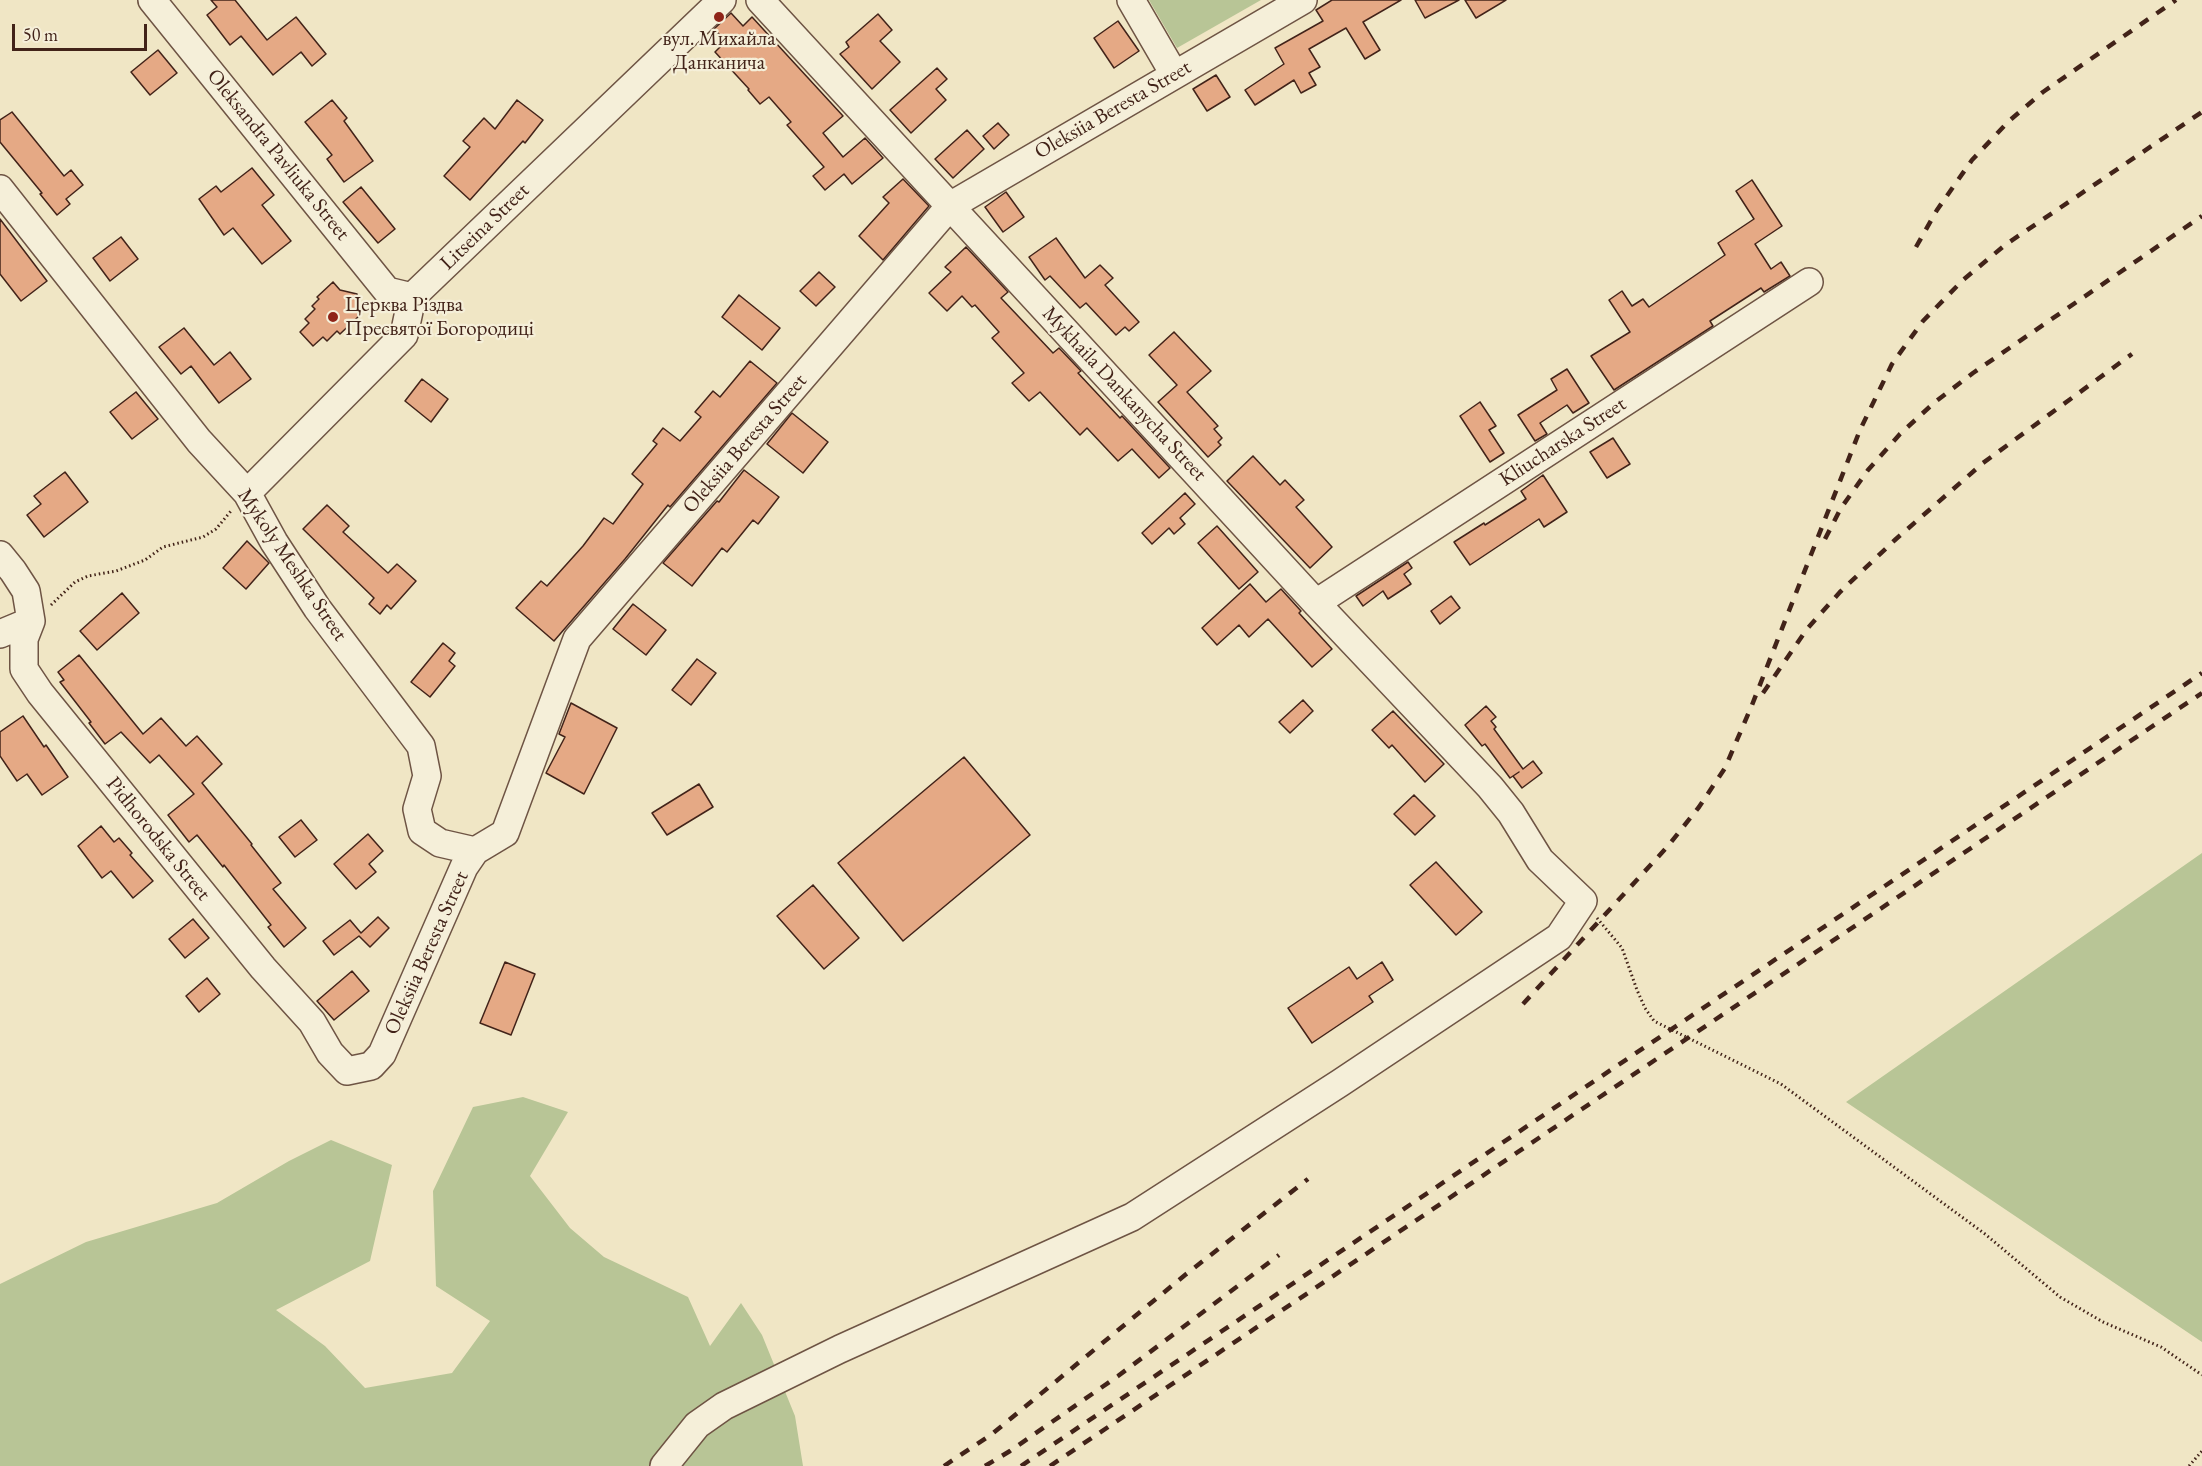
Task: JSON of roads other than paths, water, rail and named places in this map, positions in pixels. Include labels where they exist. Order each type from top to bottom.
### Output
[{"type":"street","name":"Oleksandra Pavliuka Street","points":[[153,0],[387,291],[412,297]]},
{"type":"street","name":"Litseina Street","points":[[412,297],[722,0]]},
{"type":"street","name":"Mykhaila Dankanycha Street","points":[[664,1466],[697,1425],[724,1406],[840,1349],[1132,1217],[1340,1083],[1559,937],[1582,901],[1540,860],[1511,813],[1490,787],[1316,603],[760,0]]},
{"type":"street","points":[[1131,0],[1174,74]]},
{"type":"street","name":"Oleksiia Beresta Street","points":[[382,1054],[464,867],[475,851],[505,833],[577,639],[950,206],[1303,0]]},
{"type":"street","name":"Mykoly Meshka Street","points":[[0,189],[199,441],[247,493],[274,542],[317,608],[422,746],[427,776],[417,809],[422,831],[440,843],[475,851]]},
{"type":"street","name":"Kliucharska Street","points":[[1316,603],[1809,282]]},
{"type":"street","points":[[247,493],[404,335],[412,297]]},
{"type":"street","name":"Pidhorodska Street","points":[[0,555],[26,591],[31,621],[24,639],[24,669],[29,677],[263,968],[312,1022],[330,1053],[347,1071],[371,1066],[382,1054]]},
{"type":"street","points":[[0,634],[31,621]]},
{"type":"railway","points":[[1916,247],[1937,210],[1972,160],[2009,121],[2043,92],[2176,0]]},
{"type":"railway","points":[[1523,1004],[1668,846],[1699,807],[1725,768],[1860,430],[1892,364],[1923,321],[1963,280],[2005,245],[2202,112]]},
{"type":"railway","points":[[1825,539],[1841,508],[1868,470],[1900,434],[1935,402],[1973,373],[2202,216]]},
{"type":"railway","points":[[1763,693],[1807,629],[1840,592],[1896,539],[1983,463],[2132,354]]},
{"type":"railway","points":[[1021,1466],[2202,673]]},
{"type":"railway","points":[[1050,1466],[2202,693]]},
{"type":"railway","points":[[944,1466],[992,1434],[1185,1275],[1308,1179]]},
{"type":"railway","points":[[985,1466],[1118,1376],[1279,1255]]},
{"type":"place","name":"вул. Михайла Данканича","points":[[719,17]]},
{"type":"place","name":"Церква Різдва Пресвятої Богородиці","points":[[333,317]]}]
